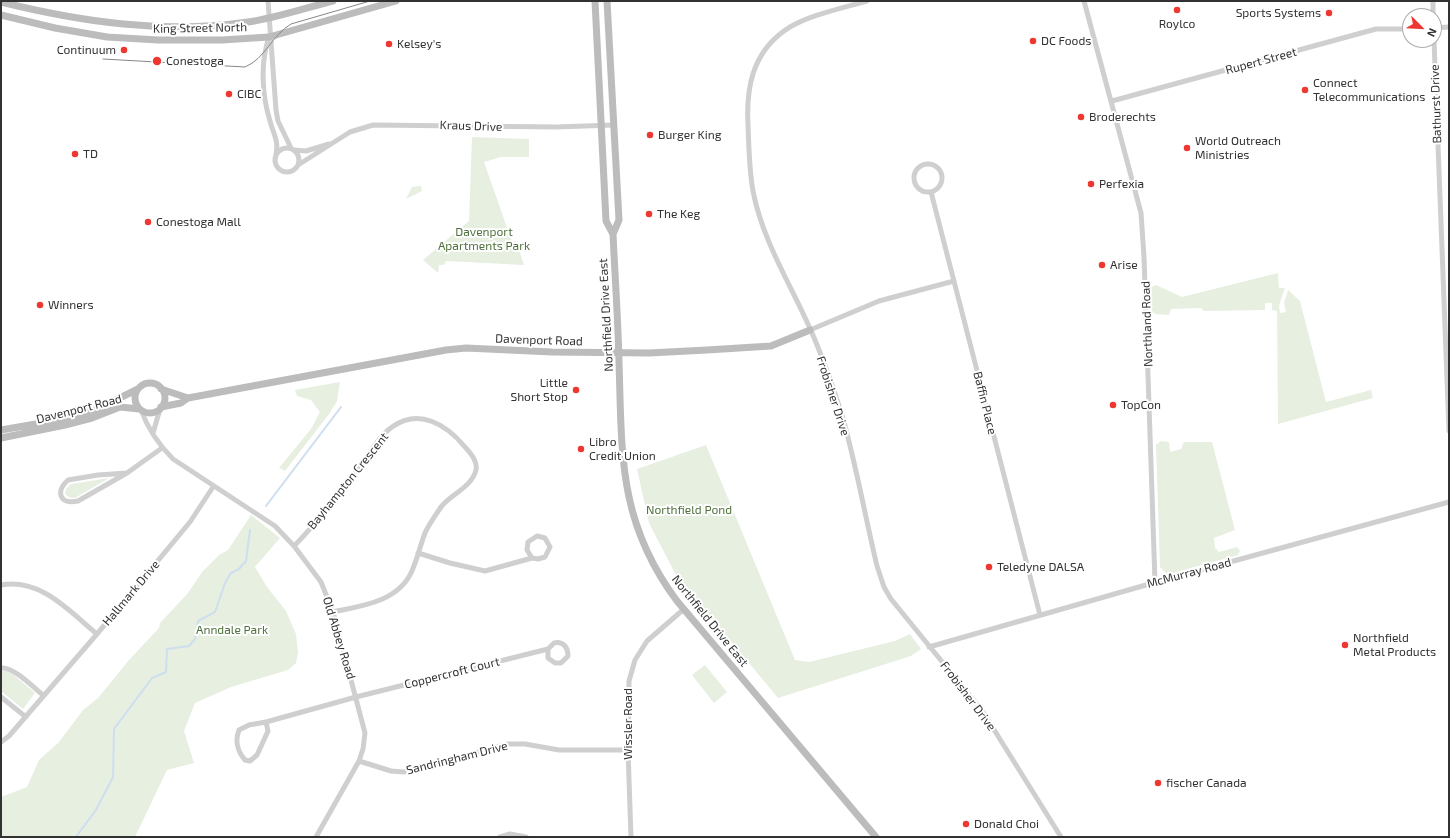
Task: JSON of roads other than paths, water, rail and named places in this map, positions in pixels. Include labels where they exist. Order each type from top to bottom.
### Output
[{"type":"main road","name":"King Street North","points":[[1,2],[65,17],[99,22],[161,27],[238,23],[269,18],[333,1]]},
{"type":"main road","name":"King Street North","points":[[1,15],[55,28],[107,37],[222,40],[269,37],[396,1]]},
{"type":"main road","name":"Northfield Drive East","points":[[595,1],[606,221],[613,234],[623,464],[632,514],[644,546],[665,585],[876,837]]},
{"type":"main road","name":"Northfield Drive East","points":[[606,1],[619,220],[613,234]]},
{"type":"main road","points":[[55,28],[65,17]]},
{"type":"main road","name":"Davenport Road","points":[[161,408],[181,403],[188,398],[460,348],[649,353],[763,347],[783,343],[810,330]]},
{"type":"main road","points":[[149,383],[156,384],[161,389],[165,396],[161,408],[151,413],[140,409],[136,401],[138,389],[149,383]]},
{"type":"main road","name":"Davenport Road","points":[[1,430],[59,420],[92,411],[138,389]]},
{"type":"main road","name":"Davenport Road","points":[[161,389],[188,398]]},
{"type":"main road","name":"Davenport Road","points":[[1,438],[79,422],[120,407],[140,409]]},
{"type":"street","points":[[268,1],[269,37],[264,60],[265,98],[270,121],[277,139],[275,164],[282,171],[290,172],[298,165],[299,156],[292,149],[278,120],[273,53],[269,37]]},
{"type":"street","name":"Frobisher Drive","points":[[867,1],[820,14],[784,31],[769,45],[756,65],[749,83],[747,108],[750,169],[753,192],[772,247],[810,330],[842,415],[877,566],[884,587],[891,599],[983,712],[1061,837]]},
{"type":"street","name":"Northland Road","points":[[1084,1],[1141,213],[1144,257],[1155,582]]},
{"type":"street","name":"Rupert Street","points":[[1112,101],[1376,29],[1402,28]]},
{"type":"street","name":"Bathurst Drive","points":[[1434,48],[1447,300],[1449,431]]},
{"type":"street","name":"Kraus Drive","points":[[298,165],[350,132],[365,127],[384,124],[509,127],[614,125]]},
{"type":"street","name":"Kraus Drive","points":[[292,149],[306,151],[332,143]]},
{"type":"street","points":[[276,154],[282,148],[292,149]]},
{"type":"street","points":[[930,163],[938,167],[943,176],[939,187],[931,192],[921,190],[914,181],[917,168],[930,163]]},
{"type":"street","name":"Baffin Place","points":[[931,192],[1040,615]]},
{"type":"street","name":"Davenport Road","points":[[810,330],[879,301],[954,282]]},
{"type":"street","points":[[154,433],[161,408]]},
{"type":"street","name":"Old Abbey Road","points":[[140,409],[146,424],[154,433],[162,448],[173,459],[213,487],[275,526],[294,546],[321,582],[333,612],[365,733],[364,749],[359,761],[316,837]]},
{"type":"street","name":"Bayhampton Crescent","points":[[294,546],[318,521],[391,428],[412,418],[427,419],[442,424],[461,442],[475,462],[476,470],[468,483],[445,502],[432,520],[425,533],[411,574],[401,587],[390,596],[375,602],[333,612]]},
{"type":"street","points":[[127,473],[98,475],[68,480],[61,489],[60,495],[69,503],[78,501],[127,473],[162,448]]},
{"type":"street","name":"Hallmark Drive","points":[[1,742],[9,736],[26,717],[43,695],[97,634],[190,522],[213,487]]},
{"type":"street","name":"McMurray Road","points":[[930,647],[1155,582],[1449,502]]},
{"type":"street","points":[[418,553],[450,563],[485,571],[532,558],[538,559],[547,555],[550,546],[544,538],[537,536],[528,542],[526,550],[532,558]]},
{"type":"street","points":[[1,585],[10,583],[25,584],[38,588],[53,598],[97,634]]},
{"type":"street","name":"Wissler Road","points":[[631,837],[627,692],[631,670],[635,660],[647,641],[684,609]]},
{"type":"street","name":"Coppercroft Court","points":[[266,722],[268,731],[257,755],[250,761],[245,760],[239,750],[236,737],[239,730],[249,725],[266,722],[356,697],[548,649],[554,643],[561,643],[567,648],[568,656],[561,663],[555,663],[548,658],[548,649]]},
{"type":"street","points":[[1,668],[5,667],[14,671],[43,695]]},
{"type":"street","points":[[1,697],[26,717]]},
{"type":"street","name":"Sandringham Drive","points":[[359,761],[391,771],[404,772],[508,744],[525,744],[558,750],[628,750]]},
{"type":"street","points":[[500,837],[510,834],[526,837]]},
{"type":"waterway","points":[[266,506],[341,407]]},
{"type":"waterway","points":[[76,837],[96,810],[113,777],[114,729],[152,678],[166,672],[167,649],[189,646],[195,639],[198,621],[215,612],[225,583],[231,573],[239,569],[246,561],[250,530]]},
{"type":"tram line","points":[[103,59],[245,67],[258,58],[279,34],[291,24],[370,1]]},
{"type":"place","name":"Roylco","points":[[1177,10]]},
{"type":"place","name":"Sports Systems","points":[[1329,13]]},
{"type":"place","name":"DC Foods","points":[[1033,41]]},
{"type":"place","name":"Kelsey's","points":[[389,44]]},
{"type":"place","name":"Continuum","points":[[124,50]]},
{"type":"place","name":"Conestoga","points":[[157,61]]},
{"type":"place","name":"Connect Telecommunications","points":[[1305,90]]},
{"type":"place","name":"CIBC","points":[[229,94]]},
{"type":"place","name":"Broderechts","points":[[1081,117]]},
{"type":"place","name":"Burger King","points":[[650,135]]},
{"type":"place","name":"World Outreach Ministries","points":[[1187,148]]},
{"type":"place","name":"TD","points":[[75,154]]},
{"type":"place","name":"Perfexia","points":[[1091,184]]},
{"type":"place","name":"The Keg","points":[[649,214]]},
{"type":"place","name":"Conestoga Mall","points":[[148,222]]},
{"type":"place","name":"Arise","points":[[1102,265]]},
{"type":"place","name":"Winners","points":[[40,305]]},
{"type":"place","name":"Little Short Stop","points":[[576,390]]},
{"type":"place","name":"TopCon","points":[[1113,405]]},
{"type":"place","name":"Libro Credit Union","points":[[581,449]]},
{"type":"place","name":"Teledyne DALSA","points":[[989,567]]},
{"type":"place","name":"Northfield Metal Products","points":[[1345,645]]},
{"type":"place","name":"fischer Canada","points":[[1158,783]]},
{"type":"place","name":"Donald Choi","points":[[966,824]]},
{"type":"park label","name":"Davenport Apartments Park","points":[[484,239]]},
{"type":"park label","name":"Northfield Pond","points":[[689,510]]},
{"type":"park label","name":"Anndale Park","points":[[232,630]]}]
